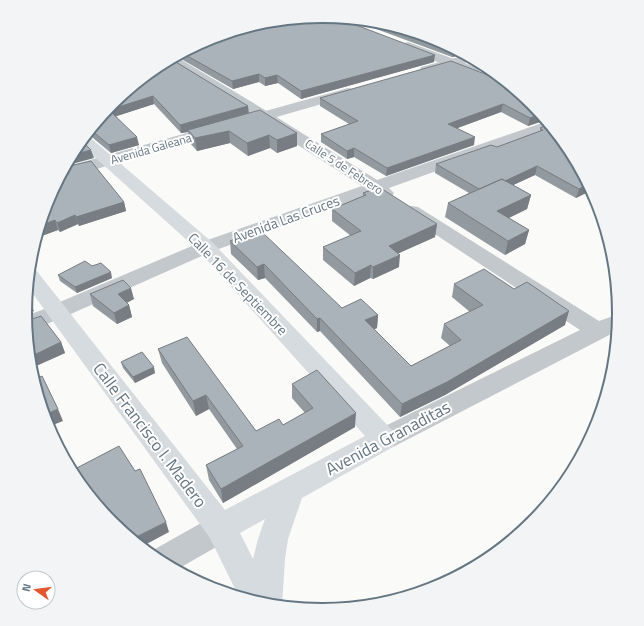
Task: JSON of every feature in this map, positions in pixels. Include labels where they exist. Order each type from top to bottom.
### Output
[{"type":"main road","name":"Calle 16 de Septiembre","points":[[88,142],[206,247],[384,439]]},
{"type":"main road","name":"Calle Francisco I. Madero","points":[[34,281],[221,528],[255,595]]},
{"type":"main road","name":"Avenida Granaditas","points":[[221,528],[384,439]]},
{"type":"main road","points":[[267,597],[273,539],[290,490]]},
{"type":"street","points":[[394,41],[488,76]]},
{"type":"street","points":[[414,74],[462,60]]},
{"type":"street","name":"Calle 5 de Febrero","points":[[176,62],[265,116],[597,331]]},
{"type":"street","name":"Avenida Galeana","points":[[69,172],[362,88]]},
{"type":"street","name":"Avenida Las Cruces","points":[[32,322],[206,247],[544,127]]},
{"type":"street","name":"Avenida Granaditas","points":[[384,439],[611,324]]},
{"type":"street","name":"Avenida Granaditas","points":[[167,558],[221,528]]},
{"type":"building","points":[[322,23],[355,25],[435,55],[301,91],[277,75],[265,78],[259,74],[232,81],[188,56],[211,45],[247,33],[284,25]]},
{"type":"building","points":[[451,61],[487,75],[513,95],[535,116],[530,118],[503,104],[448,124],[475,137],[387,168],[354,148],[347,151],[321,134],[358,121],[320,98]]},
{"type":"building","points":[[176,62],[248,106],[180,125],[153,96],[118,107],[145,83]]},
{"type":"building","points":[[260,110],[297,133],[277,140],[269,135],[247,143],[229,131],[195,138],[188,130]]},
{"type":"building","points":[[112,113],[137,137],[109,145],[95,133]]},
{"type":"building","points":[[544,126],[552,136],[573,168],[583,187],[579,189],[537,166],[505,181],[502,179],[479,189],[436,164],[491,145],[497,147],[543,130],[540,128]]},
{"type":"building","points":[[86,145],[91,150],[81,153]]},
{"type":"building","points":[[91,161],[124,202],[76,217],[75,215],[57,223],[55,220],[46,223],[54,202],[73,165]]},
{"type":"building","points":[[502,179],[531,195],[497,211],[529,230],[508,241],[448,203]]},
{"type":"building","points":[[379,187],[437,224],[389,246],[400,255],[373,267],[371,265],[355,273],[323,247],[361,231],[332,209],[366,195],[363,193]]},
{"type":"building","points":[[252,232],[256,236],[263,233],[342,308],[361,299],[378,315],[365,320],[411,366],[461,340],[444,324],[483,305],[454,284],[484,269],[514,289],[527,282],[569,311],[447,382],[402,404],[320,318],[317,319],[264,264],[257,267],[230,241]]},
{"type":"building","points":[[85,261],[92,266],[101,263],[111,272],[75,287],[58,275]]},
{"type":"building","points":[[123,280],[131,288],[118,294],[129,305],[114,313],[90,294]]},
{"type":"building","points":[[41,316],[61,342],[35,355],[32,319]]},
{"type":"building","points":[[187,337],[256,431],[279,419],[283,425],[313,408],[292,384],[317,370],[356,413],[221,489],[206,465],[243,446],[206,395],[193,401],[158,349]]},
{"type":"building","points":[[142,352],[154,367],[133,377],[121,362]]},
{"type":"building","points":[[42,376],[58,409],[50,413],[47,406],[40,377]]},
{"type":"building","points":[[119,446],[135,471],[140,469],[166,522],[137,536],[104,504],[92,490],[77,468]]}]
